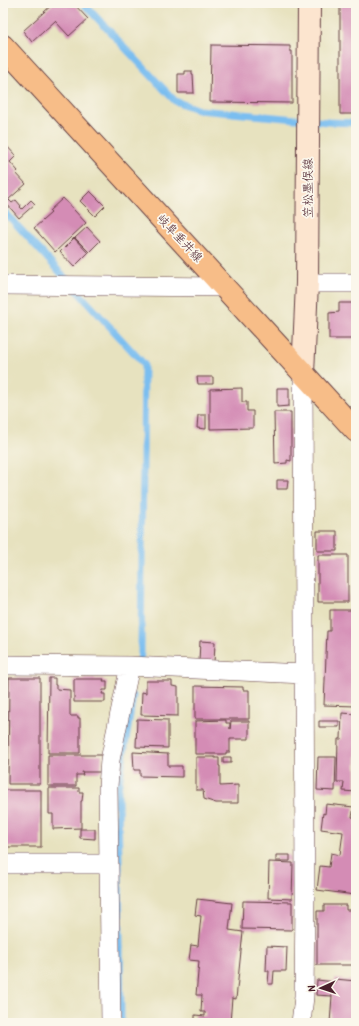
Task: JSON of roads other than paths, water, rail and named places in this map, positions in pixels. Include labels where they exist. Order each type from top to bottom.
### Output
[{"type":"main road","name":"笠松墨俣線","points":[[303,374],[307,283],[309,3]]},
{"type":"main road","name":"岐阜垂井線","points":[[3,46],[356,431]]},
{"type":"street","points":[[307,283],[356,283]]},
{"type":"street","points":[[3,285],[225,287]]},
{"type":"street","points":[[300,1023],[304,997],[305,896],[303,374]]},
{"type":"street","points":[[3,665],[130,666],[304,674]]},
{"type":"street","points":[[111,1023],[108,787],[110,760],[130,666]]},
{"type":"street","points":[[3,864],[108,864]]},
{"type":"waterway","points":[[83,3],[175,101],[199,110],[328,122],[356,123]]},
{"type":"waterway","points":[[3,210],[144,364],[141,653],[139,666]]},
{"type":"waterway","points":[[121,1023],[118,790],[133,696]]}]
